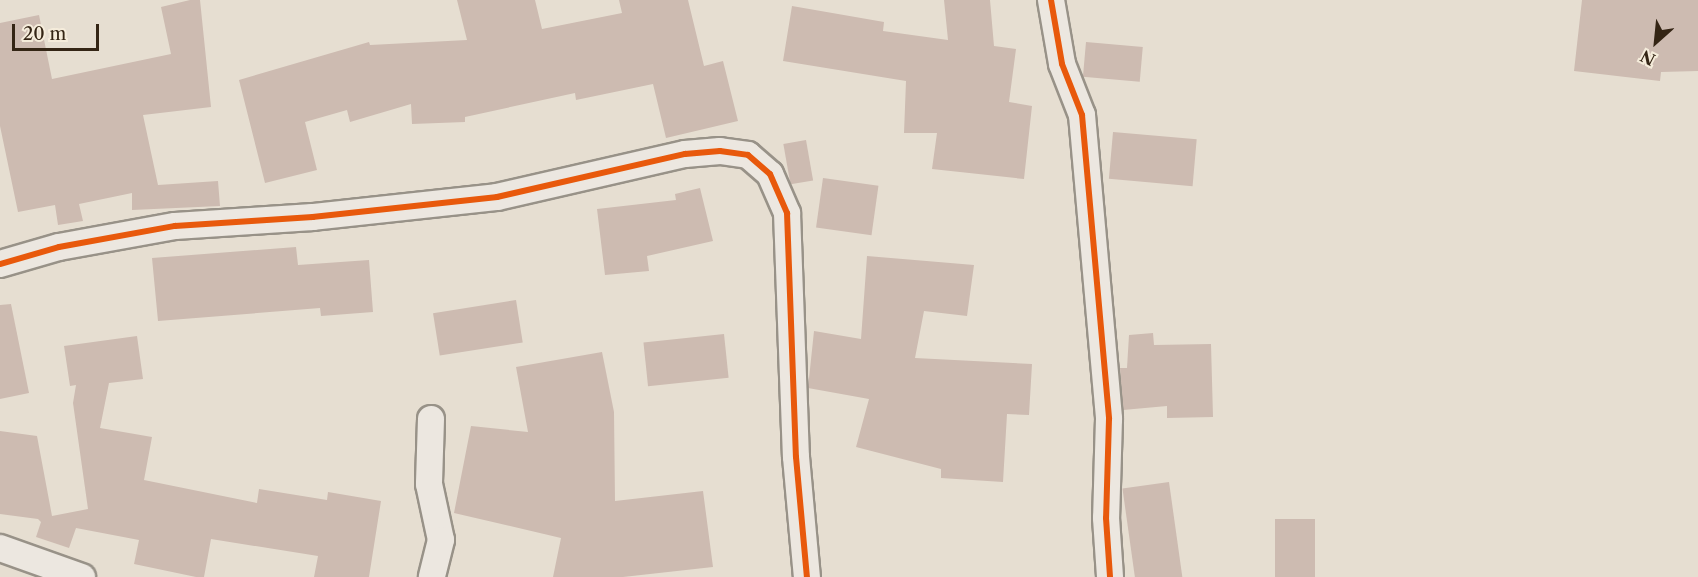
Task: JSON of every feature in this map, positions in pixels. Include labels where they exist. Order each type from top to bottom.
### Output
[{"type":"street","points":[[1051,0],[1062,64],[1082,116],[1109,419],[1106,518],[1110,577]]},
{"type":"street","points":[[0,264],[59,247],[175,226],[313,217],[497,197],[685,154],[720,151],[748,155],[770,174],[787,213],[796,457],[807,577]]},
{"type":"street","points":[[430,419],[429,484],[441,540],[432,577]]},
{"type":"street","points":[[0,548],[82,577]]},
{"type":"building","points":[[200,0],[211,107],[143,115],[158,185],[218,181],[220,206],[132,210],[132,193],[79,204],[83,221],[58,225],[55,205],[18,212],[0,126],[0,23],[39,15],[52,79],[171,54],[161,7]]},
{"type":"building","points":[[457,0],[535,0],[542,29],[622,13],[619,0],[688,0],[704,66],[723,61],[738,121],[666,138],[653,84],[576,100],[575,93],[465,117],[465,122],[412,124],[411,104],[350,122],[347,110],[305,122],[317,170],[265,183],[239,80],[369,42],[370,45],[467,40]]},
{"type":"building","points":[[944,0],[990,0],[994,46],[1016,49],[1009,102],[1032,106],[1024,179],[932,169],[937,133],[904,133],[906,81],[783,61],[792,6],[884,22],[883,31],[948,40]]},
{"type":"building","points":[[1582,0],[1698,0],[1698,71],[1661,72],[1660,81],[1574,71]]},
{"type":"building","points":[[1086,42],[1143,47],[1140,82],[1083,77]]},
{"type":"building","points":[[1113,132],[1197,139],[1193,186],[1109,179]]},
{"type":"building","points":[[806,140],[813,180],[790,184],[783,144]]},
{"type":"building","points":[[823,178],[878,186],[871,235],[816,228]]},
{"type":"building","points":[[700,188],[713,241],[647,256],[649,271],[605,275],[597,209],[676,200],[675,194]]},
{"type":"building","points":[[296,247],[298,265],[369,260],[373,312],[321,316],[320,308],[158,321],[152,258]]},
{"type":"building","points":[[867,256],[974,265],[967,316],[924,311],[915,358],[1032,364],[1029,415],[1007,414],[1003,482],[941,478],[941,469],[856,447],[869,399],[808,388],[814,331],[861,339]]},
{"type":"building","points":[[516,300],[523,342],[440,356],[433,313]]},
{"type":"building","points":[[11,304],[29,393],[0,399],[0,305]]},
{"type":"building","points":[[1153,333],[1154,345],[1211,344],[1213,417],[1167,418],[1167,406],[1123,410],[1120,368],[1127,368],[1129,335]]},
{"type":"building","points":[[724,334],[729,378],[648,386],[643,342]]},
{"type":"building","points":[[137,336],[143,379],[109,383],[100,428],[152,437],[144,480],[257,503],[259,489],[327,500],[328,492],[381,501],[369,577],[314,577],[318,556],[211,539],[204,577],[196,577],[134,564],[139,540],[76,528],[69,548],[36,537],[41,522],[38,519],[0,514],[0,431],[37,436],[52,516],[88,509],[73,403],[76,385],[70,386],[64,346]]},
{"type":"building","points":[[602,352],[614,412],[615,501],[703,491],[713,567],[623,577],[553,577],[561,538],[454,513],[471,426],[528,432],[516,367]]},
{"type":"building","points":[[1169,482],[1182,577],[1135,577],[1122,489]]},
{"type":"building","points":[[1275,519],[1315,519],[1315,577],[1275,577]]},
{"type":"cycle path","points":[[1051,0],[1062,64],[1082,115],[1109,419],[1106,518],[1110,577]]},
{"type":"cycle path","points":[[0,264],[59,247],[175,226],[313,217],[497,197],[685,154],[720,151],[748,155],[770,174],[787,213],[796,457],[807,577]]}]
